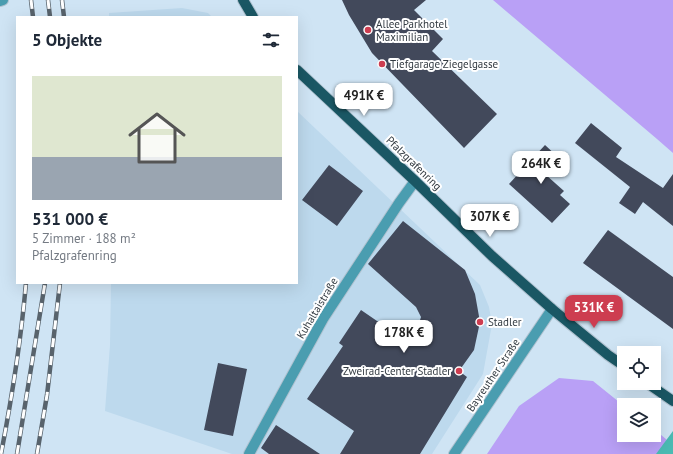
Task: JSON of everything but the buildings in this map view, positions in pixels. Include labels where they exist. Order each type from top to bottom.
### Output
[{"type":"main road","points":[[243,0],[252,16]]},
{"type":"main road","name":"Pfalzgrafenring","points":[[298,71],[492,256],[552,309],[617,361]]},
{"type":"main road","points":[[657,390],[673,401]]},
{"type":"street","name":"Kuhaltaistraße","points":[[249,454],[323,319],[415,181]]},
{"type":"street","name":"Bayreuther Straße","points":[[454,454],[552,309]]},
{"type":"shaded area","points":[[493,0],[673,0],[673,153],[657,139]]},
{"type":"shaded area","points":[[182,8],[208,13],[211,16],[109,16],[109,13]]},
{"type":"shaded area","points":[[298,112],[480,285],[489,307],[492,324],[483,374],[432,454],[232,454],[105,411],[110,345],[111,284],[298,284]]},
{"type":"shaded area","points":[[559,378],[593,381],[617,400],[617,442],[661,442],[661,435],[673,445],[673,454],[487,454],[519,406]]},
{"type":"shaded area","points":[[673,431],[673,454],[656,454]]},
{"type":"railway","points":[[31,0],[33,16]]},
{"type":"railway","points":[[48,0],[50,16]]},
{"type":"railway","points":[[62,0],[64,16]]},
{"type":"railway","points":[[1,454],[16,368],[26,284]]},
{"type":"railway","points":[[17,454],[45,284]]},
{"type":"railway","points":[[37,454],[47,395],[60,284]]},
{"type":"place","name":"Allee Parkhotel Maximilian","points":[[368,30]]},
{"type":"place","name":"Tiefgarage Ziegelgasse","points":[[382,64]]},
{"type":"place","name":"Stadler","points":[[480,322]]},
{"type":"place","name":"Zweirad-Center Stadler","points":[[459,371]]}]
